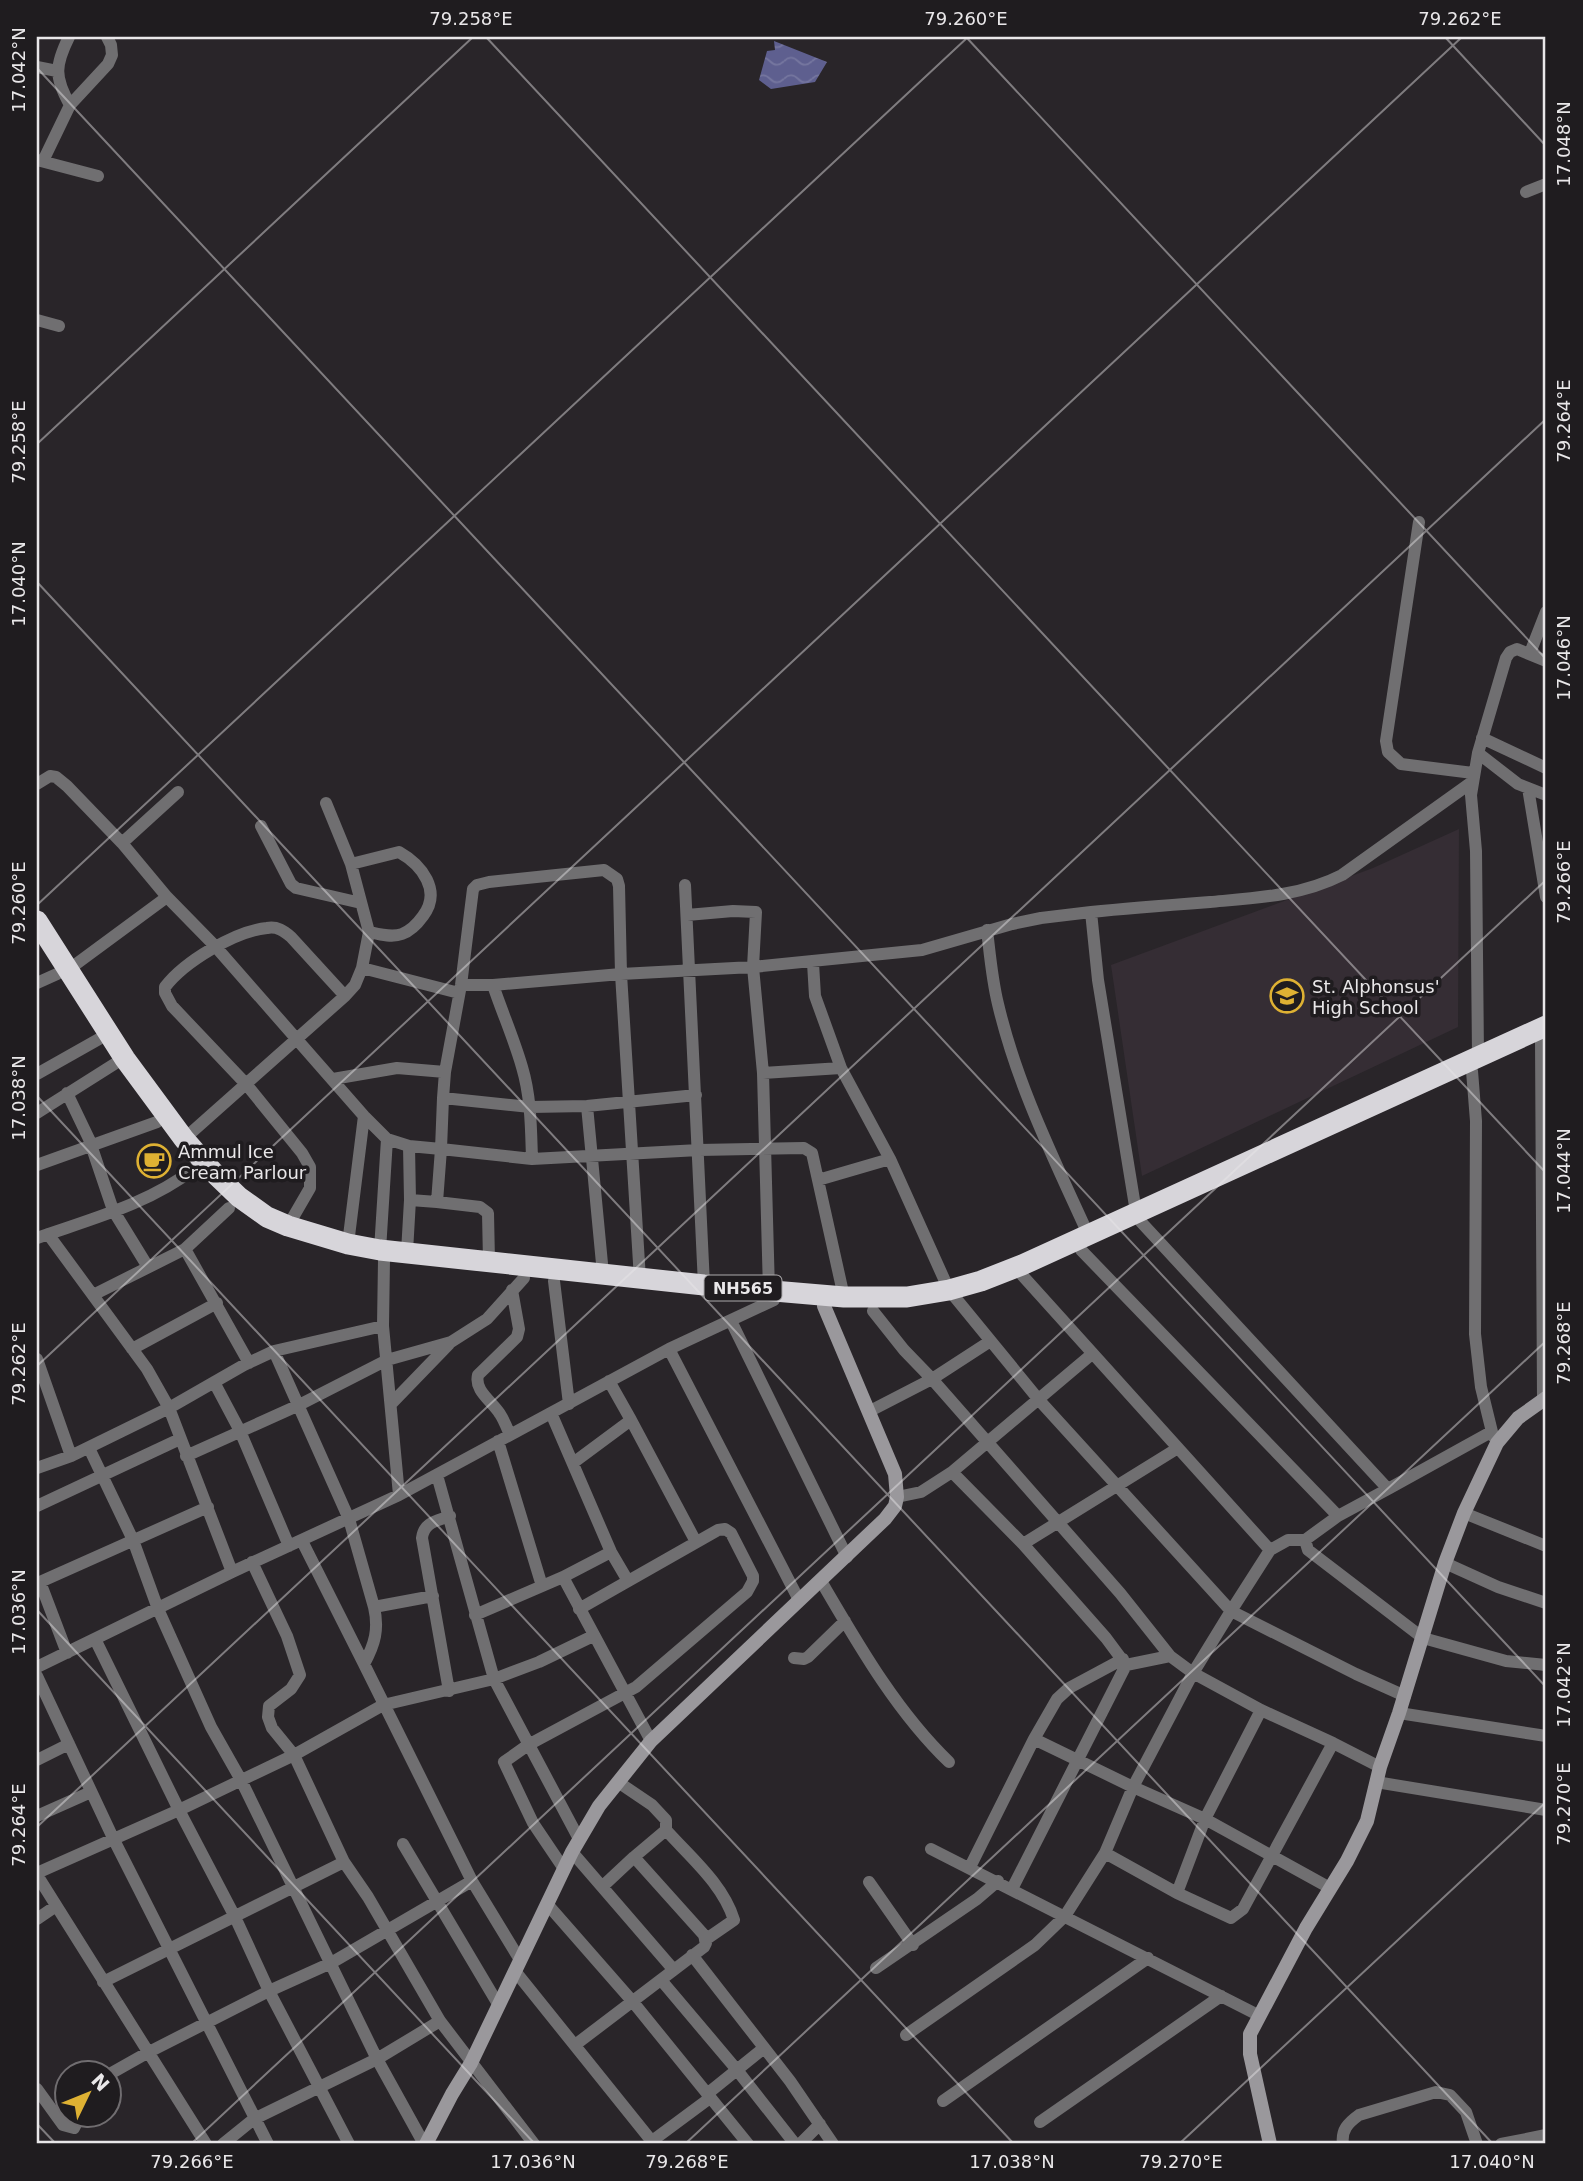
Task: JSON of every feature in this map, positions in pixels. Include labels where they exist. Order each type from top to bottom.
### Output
[{"type":"highway","name":"NH565","points":[[37,921],[99,1039],[156,1122],[229,1208],[260,1227],[283,1236],[518,1284],[554,1281],[772,1296],[907,1297],[986,1291],[1139,1217],[1545,1034]]},
{"type":"highway","name":"NH565","points":[[37,944],[63,972],[184,1139],[239,1197],[267,1217],[288,1226],[382,1255],[407,1252],[704,1285],[824,1306],[873,1311],[916,1307],[1085,1242]]},
{"type":"street","points":[[69,37],[57,71],[60,86],[70,105]]},
{"type":"street","points":[[98,176],[40,160],[70,105],[108,64],[112,55],[107,37]]},
{"type":"street","points":[[37,67],[57,71]]},
{"type":"street","points":[[1526,192],[1546,184]]},
{"type":"street","points":[[37,320],[59,326]]},
{"type":"street","points":[[1419,522],[1386,741],[1388,752],[1401,764],[1473,777]]},
{"type":"street","points":[[1530,653],[1546,612]]},
{"type":"street","points":[[1270,2144],[1250,2054],[1250,2034],[1367,1821],[1380,1767],[1405,1696],[1445,1563],[1494,1437],[1481,1387],[1475,1335],[1476,851],[1471,796],[1478,753],[1506,658],[1510,652],[1517,649],[1546,661]]},
{"type":"street","points":[[1482,738],[1546,768]]},
{"type":"street","points":[[1478,753],[1518,784],[1543,794],[1546,808]]},
{"type":"street","points":[[37,784],[50,776],[56,777],[122,843],[167,897],[215,946],[387,1139],[408,1146],[531,1159],[699,1150],[809,1150],[844,1297]]},
{"type":"street","points":[[362,968],[460,989],[621,974],[752,967],[922,950],[947,945],[987,930],[1041,918],[1303,891],[1342,875],[1473,777]]},
{"type":"street","points":[[1528,788],[1546,897]]},
{"type":"street","points":[[122,843],[178,792]]},
{"type":"street","points":[[184,1139],[355,985],[362,968],[369,932],[351,864],[326,803]]},
{"type":"street","points":[[261,826],[291,884],[296,888],[361,903]]},
{"type":"street","points":[[351,864],[399,852],[416,866],[431,887],[432,896],[426,912],[411,929],[401,935],[369,932]]},
{"type":"street","points":[[437,1202],[445,1072],[460,989],[473,889],[477,885],[604,870],[617,879],[619,886],[621,974],[640,1279]]},
{"type":"street","points":[[685,885],[704,1285]]},
{"type":"street","points":[[37,983],[63,972],[167,897]]},
{"type":"street","points":[[37,1667],[232,1572],[399,1495],[668,1349],[731,1321],[772,1296],[763,1073],[752,967],[755,912],[687,915]]},
{"type":"street","points":[[1091,912],[1098,980],[1139,1217],[1388,1489]]},
{"type":"street","points":[[288,1226],[310,1188],[310,1167],[303,1153],[246,1084],[172,1006],[165,987],[215,946],[268,927],[281,929],[291,937],[345,996]]},
{"type":"street","points":[[987,930],[998,1003],[1007,1040],[1085,1242],[1338,1516]]},
{"type":"street","points":[[813,962],[815,996],[841,1068],[890,1159],[952,1294],[989,1342],[1231,1611],[1405,1696]]},
{"type":"street","points":[[493,985],[522,1066],[530,1107],[531,1159]]},
{"type":"street","points":[[906,2035],[1035,1945],[1065,1916],[1105,1853],[1133,1787],[1193,1674],[1270,1550],[1288,1541],[1304,1540],[1338,1516],[1494,1437],[1545,1399],[1545,1034]]},
{"type":"street","points":[[37,1074],[99,1039]]},
{"type":"street","points":[[37,1113],[116,1063]]},
{"type":"street","points":[[333,1079],[397,1068],[445,1072]]},
{"type":"street","points":[[763,1073],[841,1068]]},
{"type":"street","points":[[67,1093],[92,1145],[113,1210],[148,1267]]},
{"type":"street","points":[[443,1098],[530,1107],[587,1106],[696,1095]]},
{"type":"street","points":[[587,1106],[603,1274]]},
{"type":"street","points":[[348,1244],[364,1116]]},
{"type":"street","points":[[37,1165],[156,1122]]},
{"type":"street","points":[[387,1139],[382,1255],[383,1326],[399,1495]]},
{"type":"street","points":[[407,1252],[410,1200],[408,1146]]},
{"type":"street","points":[[818,1180],[890,1159]]},
{"type":"street","points":[[194,1168],[169,1187],[42,1236],[93,1295],[147,1369],[169,1408],[232,1572]]},
{"type":"street","points":[[410,1200],[480,1207],[488,1213],[489,1261]]},
{"type":"street","points":[[93,1295],[185,1249],[229,1208]]},
{"type":"street","points":[[185,1249],[249,1363]]},
{"type":"street","points":[[1022,1275],[1270,1550]]},
{"type":"street","points":[[554,1281],[569,1404]]},
{"type":"street","points":[[391,1404],[451,1342],[487,1319],[518,1284]]},
{"type":"street","points":[[518,1284],[517,1338],[478,1375],[476,1381],[502,1417],[504,1438],[542,1586]]},
{"type":"street","points":[[132,1349],[217,1303]]},
{"type":"street","points":[[425,2144],[471,2063],[576,1845],[599,1806],[651,1741],[847,1557],[895,1506],[895,1474],[824,1306]]},
{"type":"street","points":[[873,1311],[904,1350],[1120,1593],[1170,1656],[1193,1674],[1261,1710],[1380,1767]]},
{"type":"street","points":[[731,1321],[847,1557]]},
{"type":"street","points":[[38,1465],[89,1448],[274,1351],[383,1326]]},
{"type":"street","points":[[186,1456],[297,1406],[387,1360],[451,1342]]},
{"type":"street","points":[[870,1412],[932,1379],[989,1342]]},
{"type":"street","points":[[668,1349],[799,1600]]},
{"type":"street","points":[[274,1351],[349,1519],[377,1619],[374,1646],[364,1664]]},
{"type":"street","points":[[897,1497],[921,1492],[952,1472],[1092,1354]]},
{"type":"street","points":[[37,1359],[71,1456]]},
{"type":"street","points":[[609,1381],[696,1542]]},
{"type":"street","points":[[214,1382],[296,1543],[364,1664],[472,1881],[518,1966],[575,2045],[653,2143],[764,2048]]},
{"type":"street","points":[[551,1413],[611,1552],[628,1581]]},
{"type":"street","points":[[573,1463],[631,1420]]},
{"type":"street","points":[[37,1506],[180,1439]]},
{"type":"street","points":[[89,1448],[100,1476],[133,1540],[158,1609],[211,1727],[241,1780],[377,2059],[425,2144]]},
{"type":"street","points":[[1023,1544],[1178,1448]]},
{"type":"street","points":[[952,1472],[1023,1544],[1125,1662]]},
{"type":"street","points":[[437,1475],[495,1679],[576,1845],[603,1886],[673,1969]]},
{"type":"street","points":[[67,1653],[38,1578],[208,1507]]},
{"type":"street","points":[[1464,1513],[1546,1546]]},
{"type":"street","points":[[449,1691],[422,1538],[423,1531],[429,1524],[450,1517]]},
{"type":"street","points":[[565,1869],[533,1823],[504,1765],[506,1759],[625,1694],[751,1586],[753,1576],[729,1530],[718,1530],[579,1609]]},
{"type":"street","points":[[1304,1540],[1308,1550],[1423,1638],[1506,1661],[1546,1665]]},
{"type":"street","points":[[475,1615],[563,1577],[611,1552]]},
{"type":"street","points":[[252,1563],[287,1636],[300,1675],[290,1689],[269,1706],[267,1711],[272,1728],[294,1755],[344,1862],[388,1930],[440,2021],[534,2144]]},
{"type":"street","points":[[1445,1563],[1498,1587],[1546,1603]]},
{"type":"street","points":[[563,1577],[651,1741]]},
{"type":"street","points":[[821,1581],[881,1679],[926,1740],[949,1762]]},
{"type":"street","points":[[374,1606],[433,1596]]},
{"type":"street","points":[[794,1658],[808,1657],[845,1621]]},
{"type":"street","points":[[206,2144],[37,1874],[294,1755],[383,1705],[495,1679],[593,1636]]},
{"type":"street","points":[[95,1639],[235,1917],[269,1991],[349,2144]]},
{"type":"street","points":[[970,1867],[1051,1708],[1069,1688],[1125,1662],[1170,1656]]},
{"type":"street","points":[[1012,1889],[1125,1662]]},
{"type":"street","points":[[37,1676],[114,1840],[268,2144]]},
{"type":"street","points":[[1177,1893],[1205,1819],[1261,1710]]},
{"type":"street","points":[[1399,1713],[1546,1736]]},
{"type":"street","points":[[1034,1739],[1205,1819],[1330,1888]]},
{"type":"street","points":[[1105,1853],[1177,1893],[1231,1918],[1242,1909],[1333,1743]]},
{"type":"street","points":[[37,1760],[69,1744]]},
{"type":"street","points":[[603,1886],[666,1830],[667,1824],[662,1814],[618,1782]]},
{"type":"street","points":[[1377,1782],[1546,1810]]},
{"type":"street","points":[[37,1816],[91,1792]]},
{"type":"street","points":[[666,1830],[716,1884],[732,1912],[734,1920],[705,1940]]},
{"type":"street","points":[[403,1844],[498,2004]]},
{"type":"street","points":[[930,1849],[998,1881],[1259,2016]]},
{"type":"street","points":[[575,2045],[704,1947],[705,1940],[650,1872],[634,1857]]},
{"type":"street","points":[[103,1982],[344,1862]]},
{"type":"street","points":[[122,2067],[269,1991],[331,1963],[472,1881]]},
{"type":"street","points":[[876,1968],[977,1899],[998,1881]]},
{"type":"street","points":[[869,1882],[912,1945]]},
{"type":"street","points":[[548,1905],[633,2002],[748,2144]]},
{"type":"street","points":[[37,1919],[56,1906]]},
{"type":"street","points":[[692,1955],[833,2144]]},
{"type":"street","points":[[943,2101],[1148,1958]]},
{"type":"street","points":[[661,1980],[797,2144],[820,2124]]},
{"type":"street","points":[[1040,2122],[1221,1996]]},
{"type":"street","points":[[223,2144],[254,2119],[377,2059],[440,2021]]},
{"type":"street","points":[[37,2089],[52,2110]]},
{"type":"street","points":[[1343,2144],[1342,2132],[1349,2122],[1359,2115],[1436,2092],[1450,2095],[1460,2103],[1477,2144]]},
{"type":"street","points":[[1501,2144],[1546,2135]]},
{"type":"shaded area","name":"St. Alphonsus' High School","points":[[1459,829],[1458,1027],[1142,1176],[1111,965],[1373,868]]},
{"type":"water","points":[[774,41],[827,62],[815,82],[771,89],[759,80],[767,51],[775,50]]},
{"type":"place","name":"St. Alphonsus' High School","points":[[1287,996]]},
{"type":"place","name":"Ammul Ice Cream Parlour","points":[[154,1161]]}]
